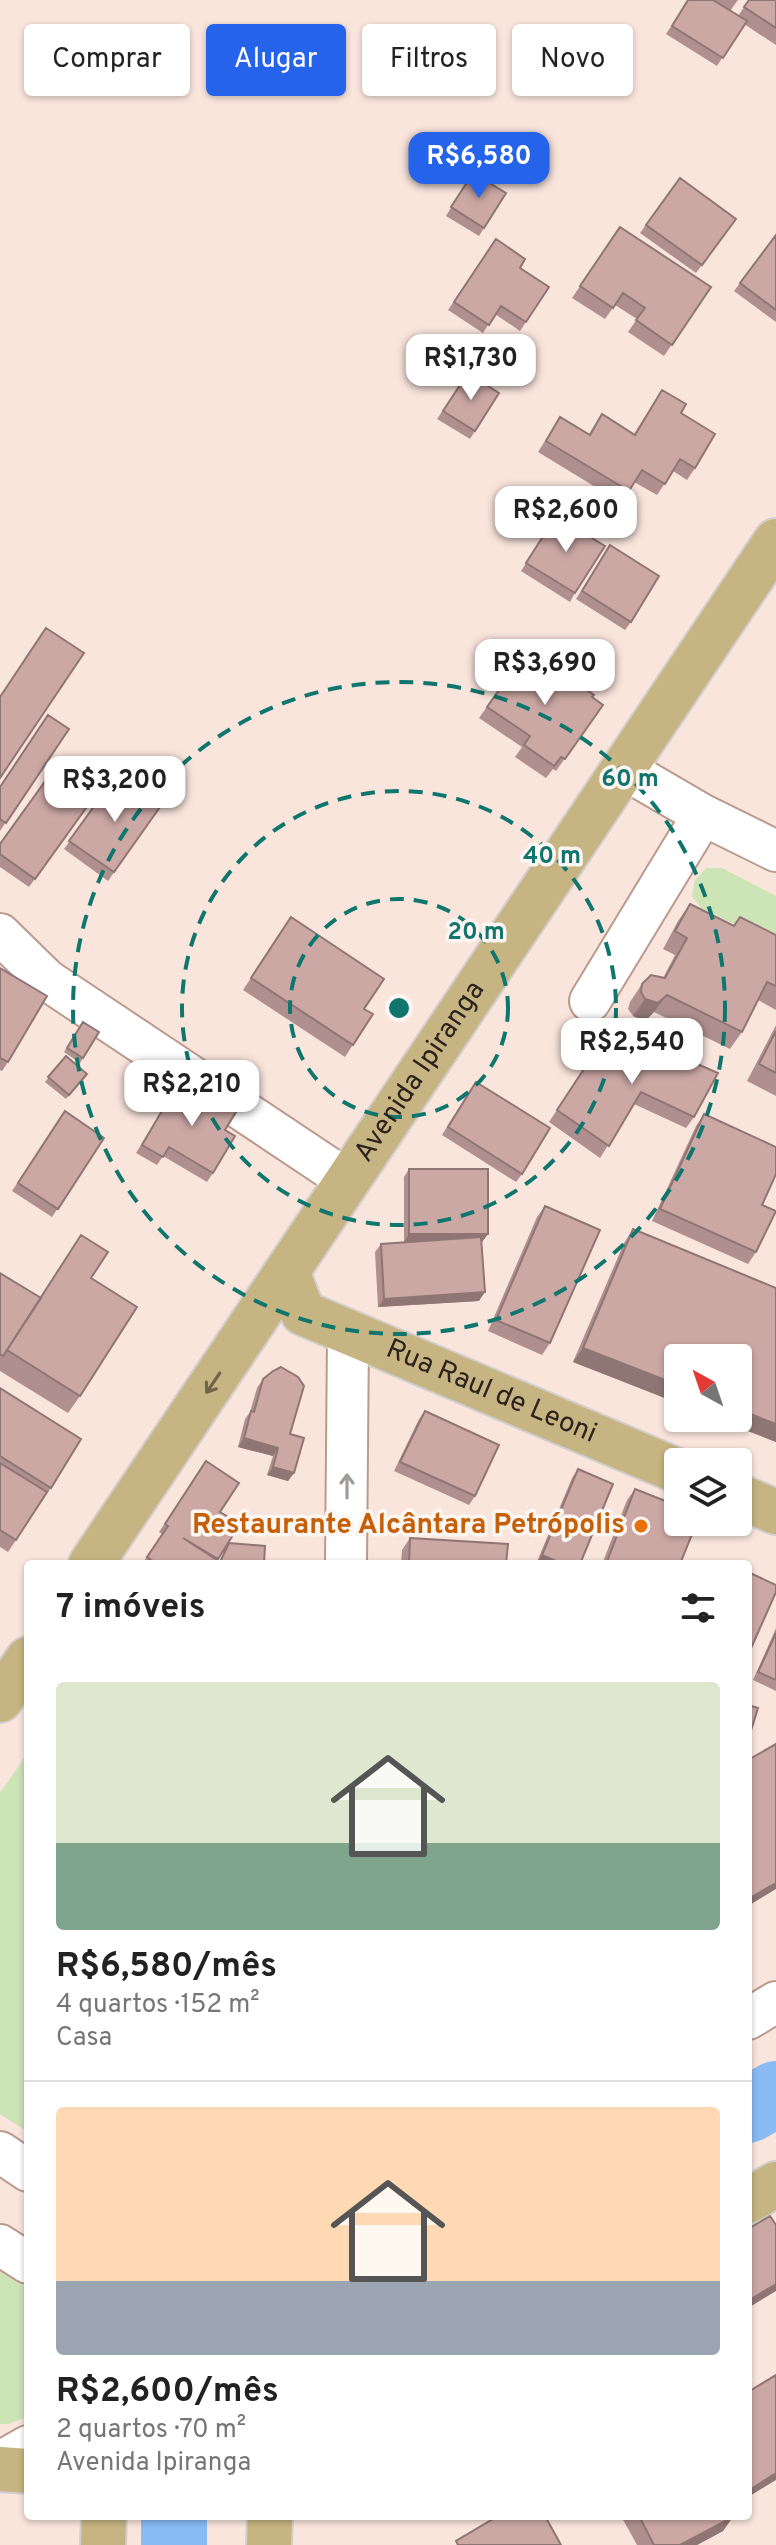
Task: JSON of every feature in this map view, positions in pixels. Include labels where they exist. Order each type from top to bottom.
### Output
[{"type":"main road","name":"Avenida Ipiranga","points":[[94,1560],[776,541]]},
{"type":"main road","points":[[251,1325],[303,1313],[287,1272]]},
{"type":"main road","name":"Rua Raul de Leoni","points":[[303,1313],[348,1335],[664,1465]]},
{"type":"main road","points":[[752,1502],[776,1512]]},
{"type":"main road","points":[[0,1700],[24,1665]]},
{"type":"main road","points":[[752,2199],[776,2184]]},
{"type":"main road","points":[[0,2469],[24,2471]]},
{"type":"main road","points":[[103,2545],[104,2520]]},
{"type":"main road","points":[[269,2545],[270,2520]]},
{"type":"street","points":[[624,769],[703,815],[776,851]]},
{"type":"street","points":[[590,1001],[703,815]]},
{"type":"street","points":[[0,934],[47,980],[347,1180]]},
{"type":"street","points":[[346,1560],[348,1335]]},
{"type":"street","points":[[752,2017],[776,2002]]},
{"type":"street","points":[[0,2152],[24,2168]]},
{"type":"street","points":[[0,2245],[24,2260]]},
{"type":"street","points":[[0,2462],[24,2448]]},
{"type":"green space","points":[[706,868],[722,868],[776,896],[776,943],[702,909],[692,896],[695,880]]},
{"type":"green space","points":[[24,1758],[24,2129],[0,2114],[0,1793]]},
{"type":"green space","points":[[0,2272],[24,2287],[24,2418],[0,2424]]},
{"type":"building","points":[[688,0],[713,0],[747,21],[723,58],[672,26]]},
{"type":"building","points":[[749,0],[776,0],[776,28],[744,7]]},
{"type":"building","points":[[473,173],[506,193],[484,228],[451,207]]},
{"type":"building","points":[[680,178],[736,219],[702,265],[646,225]]},
{"type":"building","points":[[620,227],[711,287],[672,345],[636,320],[645,308],[623,293],[613,308],[580,286]]},
{"type":"building","points":[[776,235],[776,310],[740,283]]},
{"type":"building","points":[[496,239],[525,259],[520,268],[549,287],[526,322],[501,306],[489,325],[454,302]]},
{"type":"building","points":[[468,373],[499,393],[475,431],[443,411]]},
{"type":"building","points":[[662,390],[686,404],[681,413],[715,434],[695,468],[680,459],[665,484],[642,470],[629,491],[546,441],[560,417],[590,435],[602,414],[635,435]]},
{"type":"building","points":[[556,516],[605,546],[575,593],[526,563]]},
{"type":"building","points":[[610,545],[659,576],[631,622],[582,591]]},
{"type":"building","points":[[46,628],[84,653],[0,778],[0,697]]},
{"type":"building","points":[[528,649],[594,695],[592,697],[603,705],[565,759],[561,757],[554,766],[524,745],[530,736],[487,707]]},
{"type":"building","points":[[48,715],[69,729],[6,823],[0,819],[0,787]]},
{"type":"building","points":[[59,762],[94,787],[86,798],[91,801],[35,879],[0,854],[0,844]]},
{"type":"building","points":[[116,776],[160,807],[114,872],[69,841]]},
{"type":"building","points":[[690,904],[734,926],[740,917],[776,935],[776,986],[767,982],[742,1032],[667,995],[658,1003],[645,999],[641,992],[642,984],[651,975],[665,978],[687,938],[675,931]]},
{"type":"building","points":[[291,917],[384,979],[364,1009],[373,1014],[353,1045],[251,978]]},
{"type":"building","points":[[0,968],[47,996],[8,1062],[0,1058]]},
{"type":"building","points":[[83,1022],[99,1032],[83,1058],[67,1048]]},
{"type":"building","points":[[611,1028],[658,1060],[665,1050],[718,1073],[694,1117],[641,1092],[609,1146],[557,1110]]},
{"type":"building","points":[[776,1031],[776,1073],[759,1064]]},
{"type":"building","points":[[66,1056],[87,1074],[69,1095],[48,1077]]},
{"type":"building","points":[[180,1080],[236,1112],[225,1130],[235,1136],[213,1173],[169,1147],[163,1157],[142,1145]]},
{"type":"building","points":[[476,1082],[550,1128],[522,1174],[448,1127]]},
{"type":"building","points":[[65,1111],[104,1138],[58,1209],[18,1183]]},
{"type":"building","points":[[704,1114],[776,1147],[776,1174],[762,1205],[776,1211],[756,1252],[660,1209]]},
{"type":"building","points":[[409,1169],[488,1169],[488,1234],[409,1234]]},
{"type":"building","points":[[545,1206],[600,1230],[550,1343],[496,1320]]},
{"type":"building","points":[[633,1229],[776,1288],[776,1424],[752,1415],[752,1344],[664,1344],[664,1380],[583,1348]]},
{"type":"building","points":[[81,1235],[108,1252],[91,1278],[137,1307],[80,1396],[7,1350]]},
{"type":"building","points":[[481,1237],[485,1292],[384,1299],[381,1244]]},
{"type":"building","points":[[0,1273],[41,1298],[3,1356],[0,1354]]},
{"type":"building","points":[[281,1367],[298,1377],[304,1386],[290,1434],[304,1438],[294,1473],[273,1467],[278,1448],[244,1438],[263,1379]]},
{"type":"building","points":[[0,1388],[81,1439],[51,1488],[0,1456]]},
{"type":"building","points":[[425,1411],[499,1445],[475,1496],[400,1462]]},
{"type":"building","points":[[206,1461],[239,1483],[220,1512],[240,1524],[218,1559],[183,1538],[217,1560],[151,1560],[147,1557],[168,1526],[165,1524]]},
{"type":"building","points":[[0,1463],[47,1492],[16,1540],[0,1530]]},
{"type":"building","points":[[578,1469],[613,1484],[582,1560],[554,1560],[542,1555]]},
{"type":"building","points":[[635,1489],[664,1500],[664,1536],[691,1536],[682,1560],[608,1560]]},
{"type":"building","points":[[410,1538],[508,1544],[506,1560],[409,1560]]},
{"type":"building","points":[[229,1543],[265,1546],[264,1560],[221,1560]]},
{"type":"building","points":[[752,1574],[776,1585],[776,1592],[752,1646]]},
{"type":"building","points":[[776,1633],[776,1680],[758,1672]]},
{"type":"building","points":[[752,1706],[758,1708],[752,1727]]},
{"type":"building","points":[[776,1744],[776,1883],[752,1897],[752,1758]]},
{"type":"building","points":[[770,2216],[776,2225],[776,2284],[752,2299],[752,2227]]},
{"type":"building","points":[[776,2375],[776,2473],[752,2488],[752,2390]]},
{"type":"building","points":[[491,2520],[547,2520],[561,2545],[458,2545],[456,2541]]},
{"type":"building","points":[[641,2520],[727,2520],[680,2545],[654,2545]]},
{"type":"waterway","points":[[752,2108],[776,2094]]},
{"type":"waterway","points":[[174,2520],[174,2545]]},
{"type":"place","name":"Restaurante Alcântara Petrópolis","points":[[641,1526]]}]
